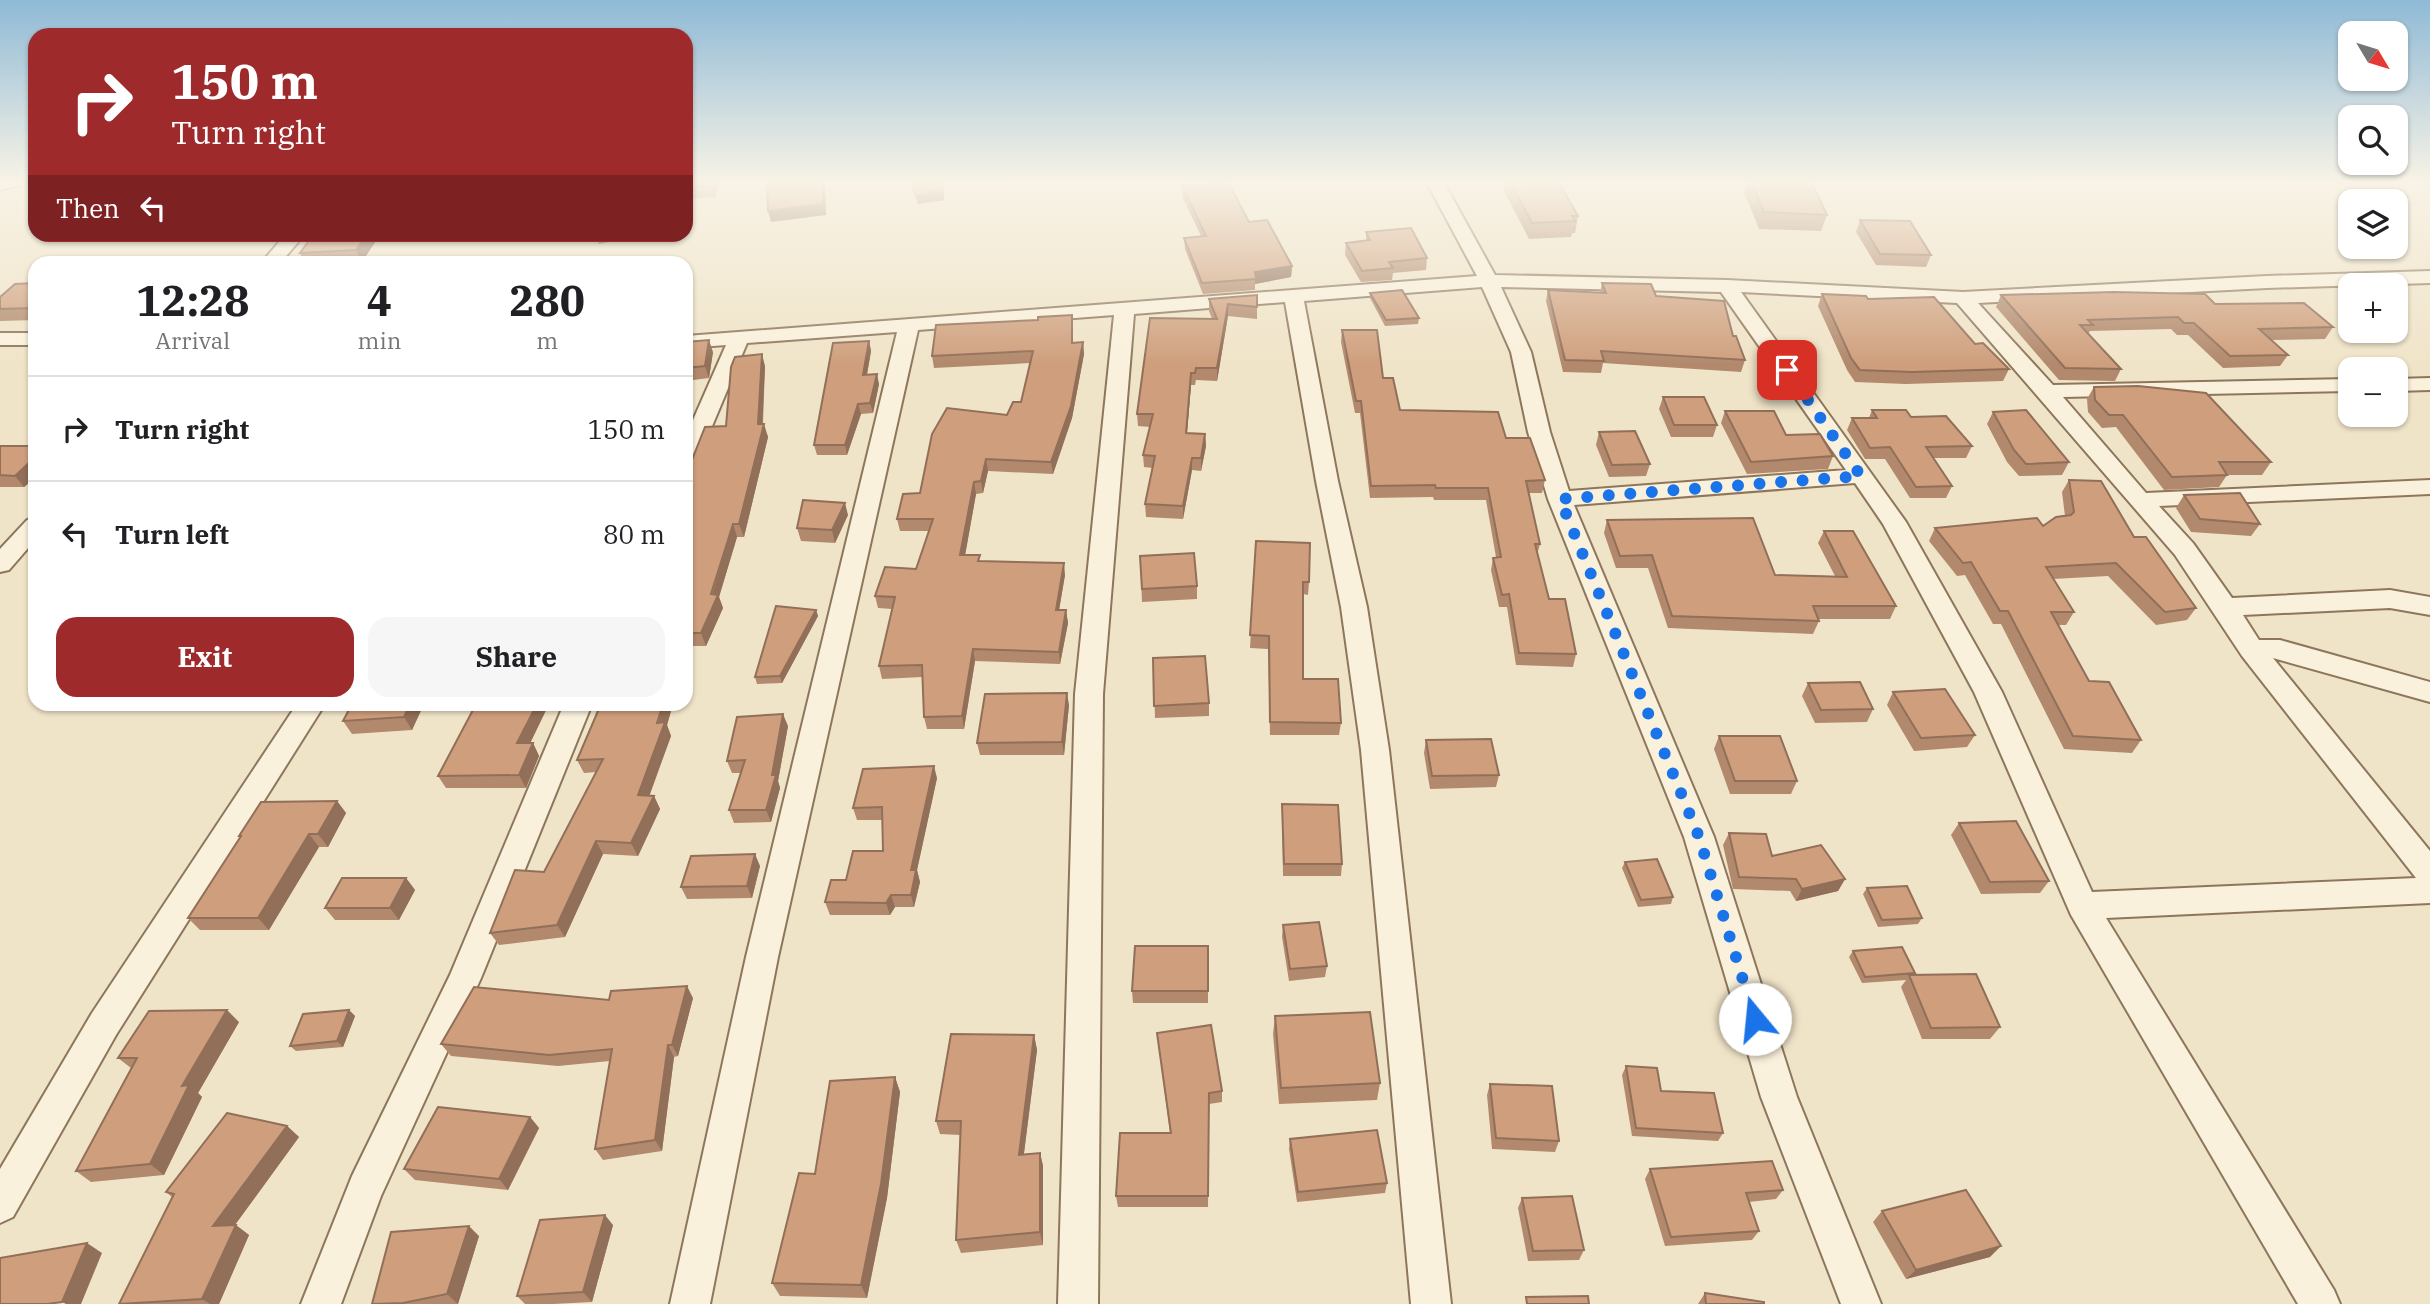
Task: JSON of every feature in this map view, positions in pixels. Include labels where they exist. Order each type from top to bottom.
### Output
[{"type":"street","points":[[276,256],[289,242]]},
{"type":"street","points":[[1467,242],[1489,281],[1521,352],[1539,432],[1560,499],[1699,837],[1779,1097],[1861,1304]]},
{"type":"street","points":[[693,341],[1489,281],[1727,286],[1963,298],[2267,282],[2430,277]]},
{"type":"street","points":[[1727,286],[1894,522],[1989,692],[2082,906],[2320,1304]]},
{"type":"street","points":[[1293,295],[1326,481],[1354,607],[1375,750],[1431,1304]]},
{"type":"street","points":[[1963,298],[2184,549],[2251,649],[2430,873]]},
{"type":"street","points":[[1079,1304],[1089,694],[1125,307]]},
{"type":"street","points":[[690,1304],[762,957],[909,325]]},
{"type":"street","points":[[693,446],[739,338]]},
{"type":"street","points":[[0,339],[28,339]]},
{"type":"street","points":[[2408,385],[2430,384]]},
{"type":"street","points":[[2047,391],[2338,385]]},
{"type":"street","points":[[1560,499],[1861,476]]},
{"type":"street","points":[[2141,500],[2430,487]]},
{"type":"street","points":[[0,564],[28,533]]},
{"type":"street","points":[[2225,607],[2390,599],[2430,607]]},
{"type":"street","points":[[2251,649],[2280,649],[2430,692]]},
{"type":"street","points":[[0,1204],[104,1024],[306,711]]},
{"type":"street","points":[[321,1304],[365,1189],[465,978],[575,711]]},
{"type":"street","points":[[2082,906],[2430,890]]},
{"type":"building","points":[[308,242],[362,242],[356,250],[300,253]]},
{"type":"building","points":[[1186,242],[1279,242],[1292,266],[1255,272],[1256,279],[1202,283]]},
{"type":"building","points":[[1418,242],[1427,258],[1389,262],[1393,268],[1362,271],[1346,243]]},
{"type":"building","points":[[1873,242],[1923,242],[1931,255],[1880,254]]},
{"type":"building","points":[[28,283],[28,308],[0,309],[0,297],[15,284]]},
{"type":"building","points":[[1602,283],[1651,284],[1656,296],[1724,301],[1733,336],[1736,336],[1745,360],[1601,351],[1604,361],[1565,360],[1548,290],[1606,293]]},
{"type":"building","points":[[1402,290],[1419,318],[1386,320],[1370,293]]},
{"type":"building","points":[[2114,292],[2205,294],[2215,304],[2304,303],[2333,327],[2259,329],[2288,355],[2230,356],[2194,323],[2184,323],[2178,317],[2088,320],[2093,325],[2080,325],[2121,369],[2065,368],[2001,295]]},
{"type":"building","points":[[1822,294],[1866,296],[1868,299],[1934,297],[1975,344],[1983,343],[2009,369],[1912,372],[1860,370],[1851,358]]},
{"type":"building","points":[[1257,295],[1257,307],[1228,304],[1217,368],[1196,368],[1195,373],[1191,373],[1186,433],[1205,434],[1201,458],[1192,458],[1183,506],[1145,504],[1155,456],[1143,455],[1153,414],[1137,414],[1150,318],[1217,319],[1209,299]]},
{"type":"building","points":[[1072,315],[1072,343],[1083,342],[1071,406],[1051,462],[986,459],[981,481],[974,482],[960,555],[980,555],[978,561],[1064,563],[1056,610],[1066,610],[1059,652],[973,649],[962,716],[924,717],[922,665],[879,666],[895,597],[875,596],[885,567],[916,569],[933,519],[897,519],[903,494],[920,493],[932,434],[947,408],[1007,415],[1013,402],[1021,402],[1033,351],[932,356],[936,325],[1038,320],[1038,317]]},
{"type":"building","points":[[1342,330],[1377,330],[1383,378],[1393,378],[1400,410],[1498,412],[1506,438],[1530,438],[1545,480],[1526,481],[1540,544],[1535,544],[1549,599],[1565,599],[1576,654],[1519,653],[1509,594],[1502,595],[1493,558],[1501,557],[1488,488],[1371,486],[1361,401],[1356,401]]},
{"type":"building","points":[[709,340],[705,366],[693,367],[693,341]]},
{"type":"building","points":[[869,341],[863,375],[877,374],[870,403],[858,404],[845,445],[814,445],[833,343]]},
{"type":"building","points":[[762,354],[758,424],[764,424],[739,524],[733,524],[711,594],[718,595],[701,633],[693,633],[693,457],[705,427],[726,426],[731,367],[735,357]]},
{"type":"building","points":[[2138,386],[2206,393],[2271,462],[2219,462],[2227,475],[2172,477],[2123,415],[2109,415],[2095,400],[2094,387]]},
{"type":"building","points":[[1663,397],[1704,397],[1717,425],[1674,425]]},
{"type":"building","points":[[1872,410],[1906,410],[1911,417],[1946,416],[1972,446],[1926,447],[1952,486],[1916,487],[1890,447],[1870,448],[1852,418],[1877,418]]},
{"type":"building","points":[[2026,410],[2069,462],[2026,464],[2014,450],[1993,412]]},
{"type":"building","points":[[1725,411],[1774,411],[1786,435],[1820,434],[1833,456],[1751,462]]},
{"type":"building","points":[[1635,431],[1650,464],[1612,465],[1599,432]]},
{"type":"building","points":[[0,446],[28,446],[28,464],[15,476],[0,475]]},
{"type":"building","points":[[2069,480],[2101,481],[2134,537],[2146,537],[2196,608],[2165,612],[2116,563],[2046,567],[2074,612],[2051,612],[2089,681],[2109,682],[2141,740],[2073,736],[2008,611],[2000,611],[1971,562],[1963,563],[1935,528],[2037,518],[2043,526],[2056,517],[2074,512]]},
{"type":"building","points":[[2240,493],[2260,524],[2200,519],[2184,495]]},
{"type":"building","points":[[803,500],[845,503],[832,530],[797,528]]},
{"type":"building","points":[[1753,518],[1775,575],[1847,577],[1824,531],[1853,531],[1896,606],[1813,606],[1819,621],[1672,616],[1652,555],[1620,556],[1607,520]]},
{"type":"building","points":[[1256,541],[1310,543],[1309,582],[1303,582],[1303,679],[1338,679],[1341,723],[1270,722],[1269,636],[1250,635]]},
{"type":"building","points":[[1194,553],[1197,586],[1142,589],[1140,556]]},
{"type":"building","points":[[776,606],[816,610],[780,676],[755,677]]},
{"type":"building","points":[[1205,656],[1209,703],[1154,706],[1153,658]]},
{"type":"building","points":[[1860,682],[1873,709],[1821,710],[1808,683]]},
{"type":"building","points":[[1945,689],[1975,735],[1921,738],[1893,692]]},
{"type":"building","points":[[1067,693],[1062,742],[977,743],[985,694]]},
{"type":"building","points":[[348,711],[407,711],[404,717],[343,721]]},
{"type":"building","points":[[472,711],[533,711],[517,743],[533,743],[519,775],[438,776]]},
{"type":"building","points":[[598,711],[661,711],[657,723],[665,722],[638,795],[654,796],[631,843],[596,841],[557,925],[490,933],[515,870],[544,872],[603,759],[577,760]]},
{"type":"building","points":[[783,714],[772,775],[776,775],[766,810],[729,810],[745,760],[727,761],[737,717]]},
{"type":"building","points":[[1719,736],[1780,736],[1797,781],[1735,781]]},
{"type":"building","points":[[1491,739],[1499,775],[1432,776],[1426,740]]},
{"type":"building","points":[[934,766],[911,870],[916,870],[911,895],[891,895],[886,903],[825,902],[831,880],[846,880],[853,851],[883,851],[882,807],[853,808],[863,769]]},
{"type":"building","points":[[337,801],[318,834],[309,834],[258,918],[188,918],[261,802]]},
{"type":"building","points":[[1282,804],[1338,805],[1342,864],[1284,864]]},
{"type":"building","points":[[2016,821],[2049,881],[1990,882],[1959,823]]},
{"type":"building","points":[[1729,833],[1766,834],[1772,856],[1821,845],[1845,879],[1802,889],[1796,879],[1739,877]]},
{"type":"building","points":[[755,854],[747,886],[681,887],[691,856]]},
{"type":"building","points":[[1657,859],[1673,897],[1641,900],[1625,862]]},
{"type":"building","points":[[342,878],[406,878],[390,908],[325,908]]},
{"type":"building","points":[[1907,886],[1922,918],[1882,920],[1867,888]]},
{"type":"building","points":[[1319,922],[1327,966],[1290,969],[1283,925]]},
{"type":"building","points":[[1135,946],[1208,946],[1208,991],[1132,991]]},
{"type":"building","points":[[1902,947],[1915,973],[1865,977],[1853,951]]},
{"type":"building","points":[[1976,974],[2000,1027],[1931,1028],[1909,975]]},
{"type":"building","points":[[687,986],[672,1045],[668,1045],[655,1140],[595,1149],[612,1049],[549,1055],[441,1044],[474,987],[609,1000],[611,991]]},
{"type":"building","points":[[227,1010],[182,1086],[189,1085],[150,1164],[76,1171],[137,1058],[118,1058],[149,1011]]},
{"type":"building","points":[[349,1010],[337,1041],[290,1046],[303,1014]]},
{"type":"building","points":[[1370,1012],[1380,1083],[1281,1088],[1275,1016]]},
{"type":"building","points":[[1211,1025],[1222,1091],[1209,1093],[1208,1196],[1116,1196],[1120,1133],[1171,1133],[1157,1033]]},
{"type":"building","points":[[951,1034],[1034,1035],[1019,1155],[1040,1153],[1040,1232],[956,1240],[961,1121],[936,1121]]},
{"type":"building","points":[[1626,1066],[1657,1068],[1661,1091],[1714,1093],[1723,1133],[1636,1128]]},
{"type":"building","points":[[895,1077],[881,1184],[861,1285],[772,1283],[799,1173],[815,1174],[830,1081]]},
{"type":"building","points":[[1490,1084],[1552,1086],[1559,1141],[1496,1138]]},
{"type":"building","points":[[438,1107],[530,1117],[499,1179],[404,1169]]},
{"type":"building","points":[[227,1113],[287,1126],[213,1226],[236,1225],[202,1299],[119,1304],[174,1194],[166,1192]]},
{"type":"building","points":[[1377,1130],[1387,1183],[1298,1192],[1290,1139]]},
{"type":"building","points":[[1772,1161],[1783,1190],[1746,1193],[1759,1231],[1671,1237],[1650,1169]]},
{"type":"building","points":[[1966,1190],[2001,1246],[1916,1270],[1882,1211]]},
{"type":"building","points":[[1572,1196],[1584,1250],[1533,1251],[1522,1198]]},
{"type":"building","points":[[605,1215],[583,1292],[517,1296],[540,1220]]},
{"type":"building","points":[[469,1226],[447,1294],[403,1303],[372,1304],[391,1232]]},
{"type":"building","points":[[87,1243],[62,1302],[0,1304],[0,1258]]},
{"type":"building","points":[[1705,1293],[1764,1302],[1764,1304],[1706,1304]]},
{"type":"building","points":[[1588,1296],[1589,1304],[1527,1304],[1526,1297]]},
{"type":"route","points":[[1755,1019],[1699,837],[1560,499],[1861,476],[1787,370]]}]
